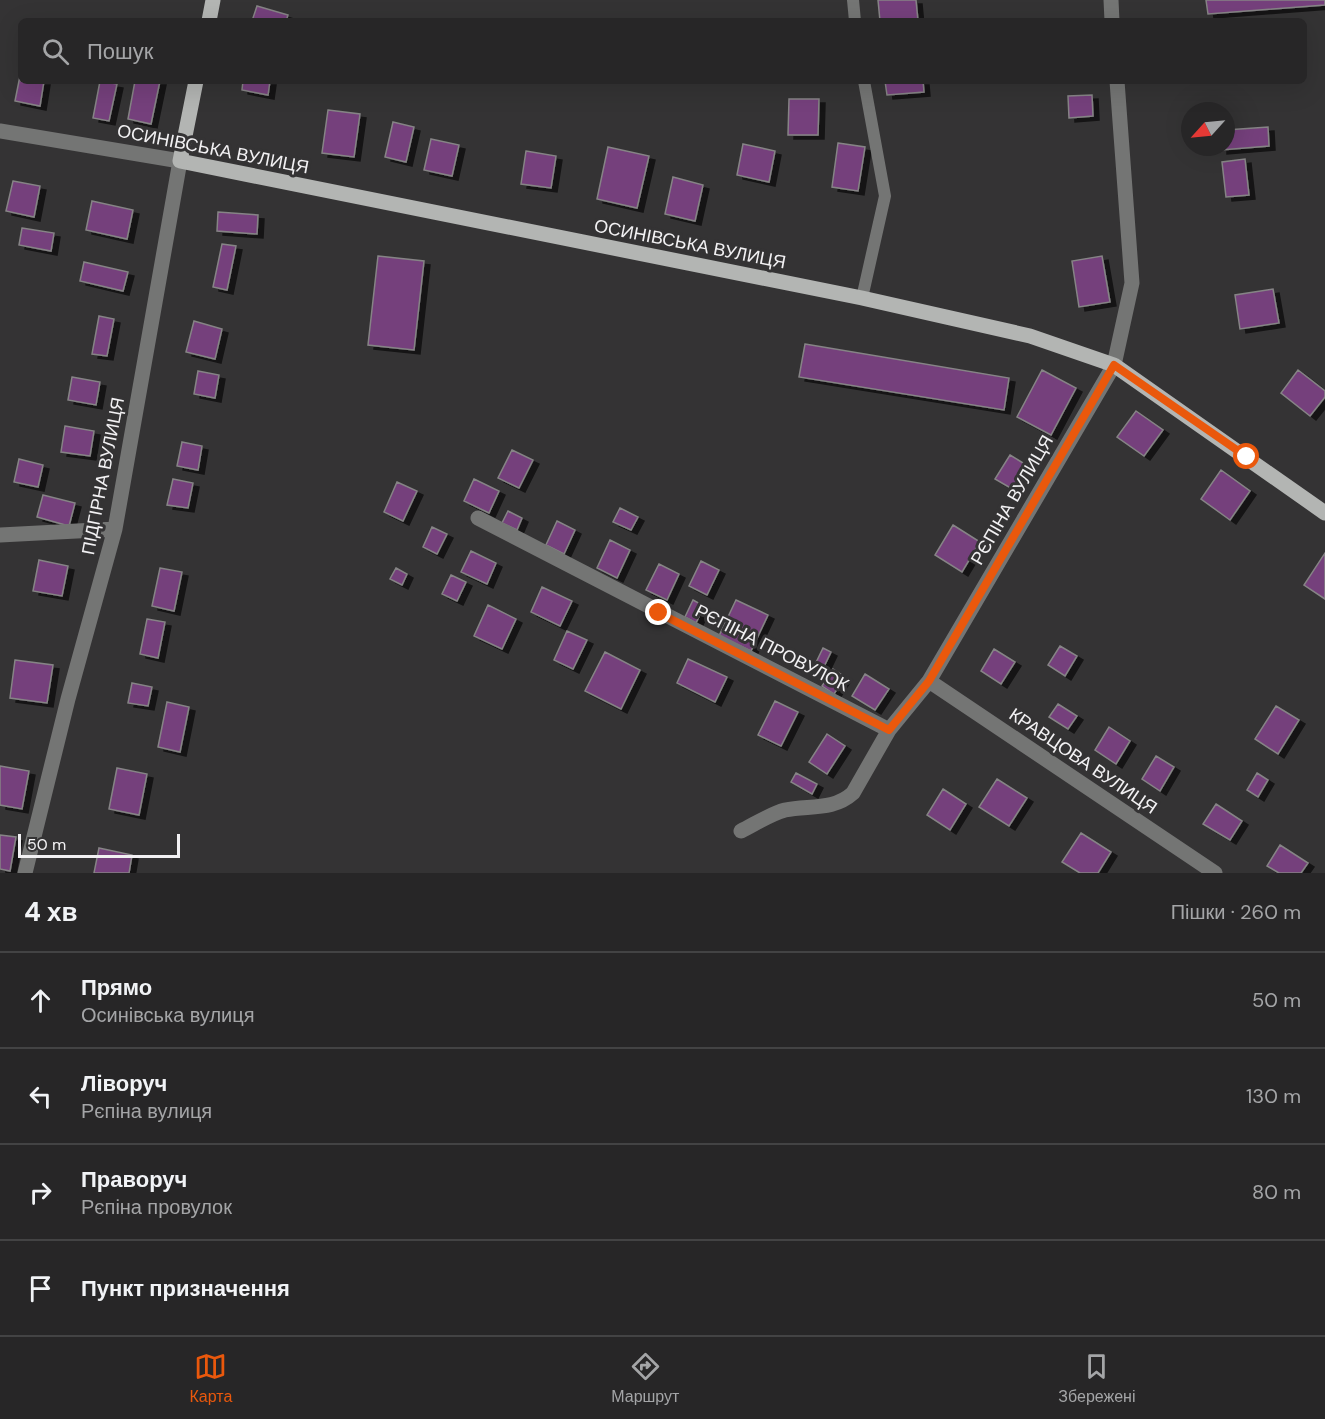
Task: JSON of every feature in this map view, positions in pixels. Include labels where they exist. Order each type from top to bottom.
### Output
[{"type":"main road","points":[[210,18],[213,0]]},
{"type":"main road","name":"ПІДГІРНА ВУЛИЦЯ","points":[[180,161],[195,84]]},
{"type":"main road","name":"ОСИНІВСЬКА ВУЛИЦЯ","points":[[180,161],[862,298],[1030,336],[1114,365],[1325,513]]},
{"type":"street","points":[[1111,0],[1112,18]]},
{"type":"street","name":"РЄПІНА ВУЛИЦЯ","points":[[741,831],[784,810],[821,808],[844,801],[853,793],[889,730],[929,681],[1114,365],[1132,283],[1117,84]]},
{"type":"street","name":"ОСИНІВСЬКА ВУЛИЦЯ","points":[[0,131],[180,161]]},
{"type":"street","name":"ПІДГІРНА ВУЛИЦЯ","points":[[25,873],[68,699],[115,530],[180,161]]},
{"type":"street","name":"РЄПІНА ПРОВУЛОК","points":[[478,518],[889,730]]},
{"type":"street","points":[[0,535],[115,530]]},
{"type":"street","name":"КРАВЦОВА ВУЛИЦЯ","points":[[929,681],[1215,873]]},
{"type":"lane","points":[[853,0],[855,18]]},
{"type":"lane","points":[[862,298],[885,196],[865,84]]},
{"type":"building","points":[[878,0],[916,0],[918,18],[880,18]]},
{"type":"building","points":[[1206,0],[1325,0],[1325,5],[1208,14]]},
{"type":"building","points":[[257,6],[288,15],[287,18],[253,18]]},
{"type":"building","points":[[18,84],[44,84],[40,106],[15,101]]},
{"type":"building","points":[[99,84],[117,84],[109,121],[93,118]]},
{"type":"building","points":[[134,84],[159,84],[151,124],[128,119]]},
{"type":"building","points":[[243,84],[270,84],[268,95],[242,90]]},
{"type":"building","points":[[885,84],[923,84],[924,92],[887,95]]},
{"type":"building","points":[[1092,95],[1093,116],[1069,118],[1068,96]]},
{"type":"building","points":[[789,99],[819,99],[818,135],[788,135]]},
{"type":"building","points":[[328,110],[360,114],[354,157],[322,153]]},
{"type":"building","points":[[393,122],[414,127],[406,162],[385,157]]},
{"type":"building","points":[[1268,127],[1269,146],[1235,149],[1235,129]]},
{"type":"building","points":[[431,139],[459,145],[452,176],[424,170]]},
{"type":"building","points":[[838,143],[865,147],[858,191],[832,187]]},
{"type":"building","points":[[743,144],[775,151],[769,182],[737,175]]},
{"type":"building","points":[[608,147],[649,156],[637,208],[597,199]]},
{"type":"building","points":[[526,151],[556,156],[551,188],[521,184]]},
{"type":"building","points":[[1245,159],[1249,195],[1226,197],[1222,162]]},
{"type":"building","points":[[673,177],[703,185],[695,221],[665,214]]},
{"type":"building","points":[[13,181],[40,186],[34,217],[6,211]]},
{"type":"building","points":[[92,201],[133,210],[127,239],[86,230]]},
{"type":"building","points":[[218,212],[258,215],[257,234],[217,231]]},
{"type":"building","points":[[22,228],[54,233],[51,251],[19,245]]},
{"type":"building","points":[[222,244],[236,246],[227,290],[213,287]]},
{"type":"building","points":[[378,256],[424,261],[414,350],[368,345]]},
{"type":"building","points":[[1102,256],[1110,302],[1079,307],[1072,261]]},
{"type":"building","points":[[84,262],[128,272],[123,291],[80,281]]},
{"type":"building","points":[[1273,289],[1279,323],[1240,329],[1235,295]]},
{"type":"building","points":[[99,316],[114,319],[107,356],[92,354]]},
{"type":"building","points":[[194,321],[222,329],[215,359],[186,352]]},
{"type":"building","points":[[805,344],[1009,378],[1004,410],[799,377]]},
{"type":"building","points":[[1042,370],[1076,388],[1051,435],[1017,417]]},
{"type":"building","points":[[1298,370],[1325,391],[1325,397],[1310,416],[1281,393]]},
{"type":"building","points":[[198,371],[219,375],[215,398],[194,394]]},
{"type":"building","points":[[72,377],[100,382],[96,405],[68,400]]},
{"type":"building","points":[[1136,411],[1163,430],[1144,456],[1117,437]]},
{"type":"building","points":[[65,426],[94,431],[90,456],[61,452]]},
{"type":"building","points":[[182,442],[202,446],[198,470],[177,466]]},
{"type":"building","points":[[512,450],[533,460],[519,488],[498,478]]},
{"type":"building","points":[[1010,455],[1028,466],[1014,490],[995,479]]},
{"type":"building","points":[[19,459],[43,465],[38,487],[14,482]]},
{"type":"building","points":[[1221,470],[1250,491],[1230,520],[1201,499]]},
{"type":"building","points":[[173,479],[193,483],[188,508],[167,505]]},
{"type":"building","points":[[474,479],[499,491],[489,513],[464,501]]},
{"type":"building","points":[[397,482],[417,491],[403,521],[384,512]]},
{"type":"building","points":[[43,495],[75,503],[69,526],[37,517]]},
{"type":"building","points":[[620,508],[638,517],[631,530],[613,522]]},
{"type":"building","points":[[508,511],[522,518],[517,530],[502,523]]},
{"type":"building","points":[[557,521],[575,530],[564,554],[546,545]]},
{"type":"building","points":[[953,525],[980,542],[962,572],[935,555]]},
{"type":"building","points":[[432,527],[447,534],[437,554],[423,547]]},
{"type":"building","points":[[610,540],[630,550],[617,578],[597,568]]},
{"type":"building","points":[[471,551],[496,563],[487,584],[461,572]]},
{"type":"building","points":[[1325,553],[1325,599],[1304,585]]},
{"type":"building","points":[[39,560],[68,566],[62,596],[33,591]]},
{"type":"building","points":[[701,561],[719,570],[707,595],[689,586]]},
{"type":"building","points":[[659,564],[679,574],[667,600],[646,590]]},
{"type":"building","points":[[160,568],[182,572],[174,611],[152,606]]},
{"type":"building","points":[[396,568],[407,574],[402,585],[390,579]]},
{"type":"building","points":[[451,575],[466,582],[457,601],[442,594]]},
{"type":"building","points":[[542,587],[572,601],[560,626],[531,612]]},
{"type":"building","points":[[693,600],[704,606],[696,623],[685,617]]},
{"type":"building","points":[[736,600],[768,615],[751,651],[719,636]]},
{"type":"building","points":[[488,605],[516,619],[502,649],[474,636]]},
{"type":"building","points":[[147,619],[165,622],[158,658],[140,654]]},
{"type":"building","points":[[567,631],[587,640],[573,669],[554,660]]},
{"type":"building","points":[[1060,646],[1077,656],[1065,676],[1048,665]]},
{"type":"building","points":[[823,648],[831,652],[820,675],[812,671]]},
{"type":"building","points":[[994,649],[1015,662],[1001,684],[981,671]]},
{"type":"building","points":[[605,652],[640,670],[621,709],[585,691]]},
{"type":"building","points":[[688,659],[727,677],[715,702],[677,683]]},
{"type":"building","points":[[15,660],[53,665],[47,703],[10,698]]},
{"type":"building","points":[[833,669],[845,677],[834,694],[822,686]]},
{"type":"building","points":[[865,674],[889,689],[875,710],[852,696]]},
{"type":"building","points":[[132,683],[152,687],[148,706],[128,703]]},
{"type":"building","points":[[775,701],[798,712],[781,746],[758,735]]},
{"type":"building","points":[[167,702],[189,707],[180,752],[158,747]]},
{"type":"building","points":[[1058,704],[1077,716],[1068,729],[1049,717]]},
{"type":"building","points":[[1276,706],[1299,720],[1278,754],[1255,739]]},
{"type":"building","points":[[1109,727],[1130,741],[1116,764],[1095,750]]},
{"type":"building","points":[[827,734],[845,746],[827,774],[809,762]]},
{"type":"building","points":[[1156,756],[1174,767],[1160,791],[1142,779]]},
{"type":"building","points":[[0,766],[29,771],[22,809],[0,805]]},
{"type":"building","points":[[117,768],[147,774],[139,815],[109,809]]},
{"type":"building","points":[[796,773],[817,784],[812,794],[791,782]]},
{"type":"building","points":[[1257,773],[1268,780],[1258,797],[1247,790]]},
{"type":"building","points":[[997,779],[1027,798],[1009,826],[979,807]]},
{"type":"building","points":[[943,789],[966,804],[950,830],[927,815]]},
{"type":"building","points":[[1216,804],[1242,821],[1230,840],[1203,824]]},
{"type":"building","points":[[1081,833],[1111,852],[1098,873],[1080,873],[1062,862]]},
{"type":"building","points":[[0,835],[16,837],[10,871],[0,869]]},
{"type":"building","points":[[1280,845],[1308,863],[1301,873],[1279,873],[1267,866]]},
{"type":"building","points":[[99,848],[132,855],[129,873],[94,873]]},
{"type":"route","points":[[659,613],[889,730],[929,681],[1114,365],[1247,457]]}]
